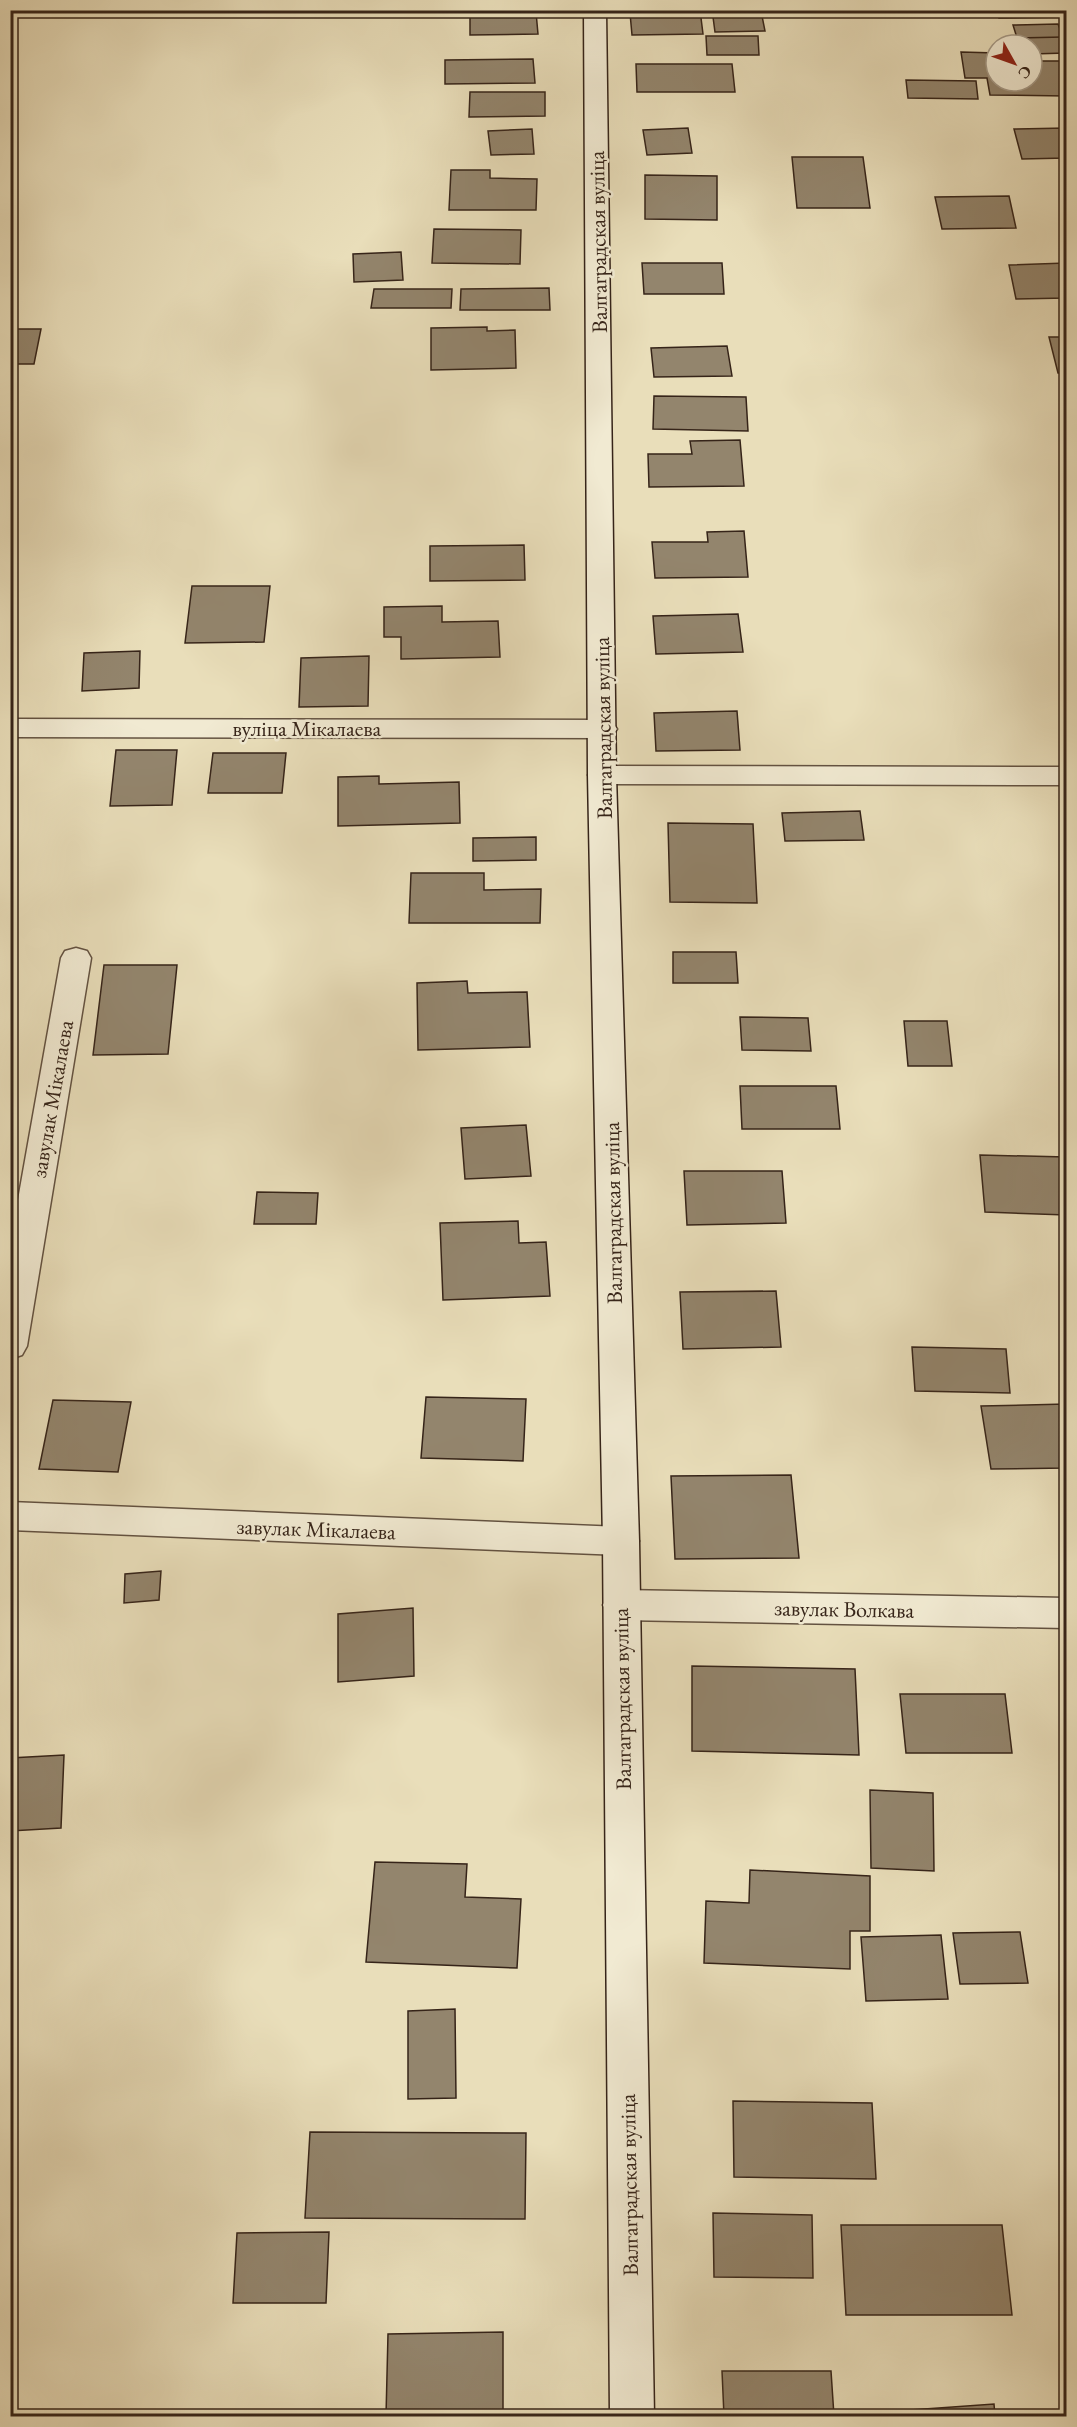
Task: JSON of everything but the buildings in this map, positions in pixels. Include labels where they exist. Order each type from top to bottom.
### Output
[{"type":"street","name":"Валгаградская вуліца","points":[[596,10],[602,775],[621,1541],[632,2416]]},
{"type":"street","name":"вуліца Мікалаева","points":[[10,728],[603,729]]},
{"type":"street","points":[[602,775],[1066,776]]},
{"type":"street","name":"завулак Мікалаева","points":[[10,1346],[76,958]]},
{"type":"street","name":"завулак Мікалаева","points":[[10,1516],[621,1541]]},
{"type":"street","name":"завулак Волкава","points":[[621,1605],[1066,1612]]}]
